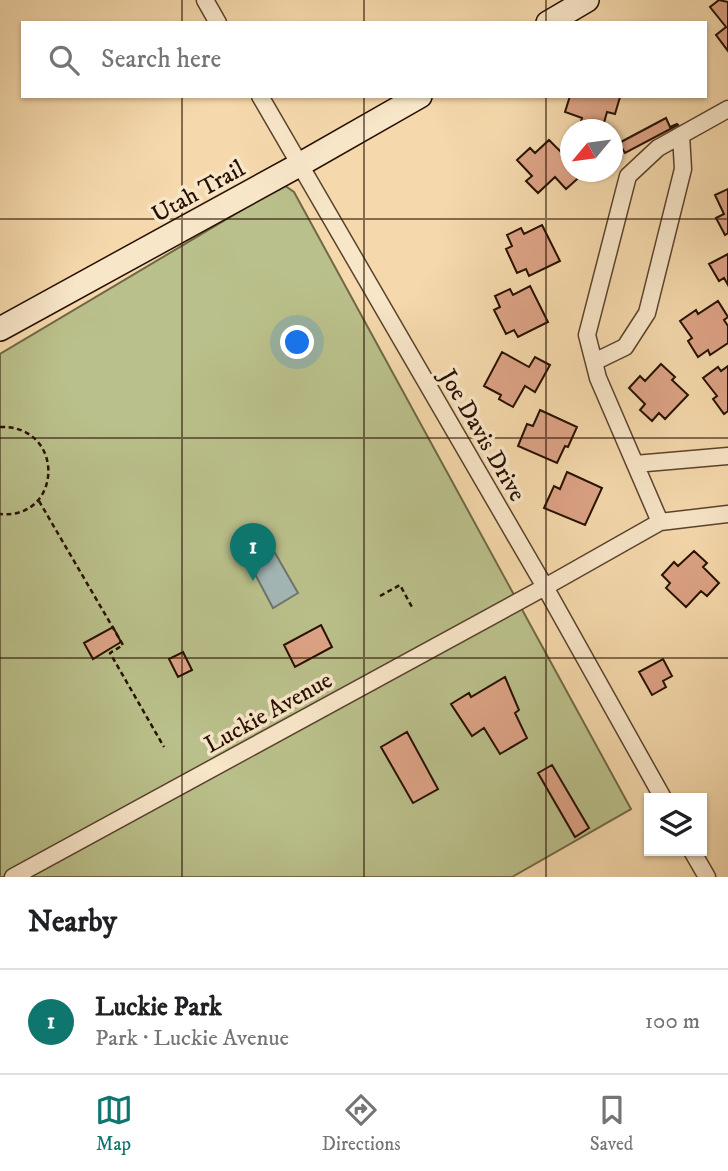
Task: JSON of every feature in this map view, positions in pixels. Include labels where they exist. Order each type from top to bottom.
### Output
[{"type":"main road","points":[[551,21],[587,0]]},
{"type":"main road","name":"Utah Trail","points":[[0,329],[416,98]]},
{"type":"street","points":[[205,0],[217,21]]},
{"type":"street","name":"Joe Davis Drive","points":[[261,98],[545,587],[660,793]]},
{"type":"street","points":[[728,109],[658,148],[628,176],[587,335],[598,377],[660,522],[728,514]]},
{"type":"street","points":[[594,362],[625,347],[647,313],[683,169],[681,135]]},
{"type":"street","points":[[635,464],[728,456]]},
{"type":"street","name":"Luckie Avenue","points":[[13,877],[660,522]]},
{"type":"street","points":[[695,856],[707,877]]},
{"type":"path","points":[[0,427],[25,430],[44,450],[48,463],[48,480],[39,502],[16,514],[0,514]]},
{"type":"path","points":[[39,502],[122,645],[110,653],[164,747]]},
{"type":"path","points":[[380,596],[400,585],[413,609]]},
{"type":"green space","points":[[284,185],[294,192],[631,809],[512,877],[0,877],[0,354]]},
{"type":"shaded area","points":[[271,546],[298,593],[273,608],[247,559]]},
{"type":"building","points":[[719,0],[728,2],[728,51],[716,35],[726,27],[710,7]]},
{"type":"building","points":[[569,98],[620,98],[615,114],[607,112],[605,119],[582,118],[565,112]]},
{"type":"building","points":[[666,118],[670,127],[678,125],[625,153],[623,141]]},
{"type":"building","points":[[549,140],[560,151],[560,182],[574,182],[566,189],[555,177],[538,193],[526,181],[532,176],[517,160],[530,148],[535,153]]},
{"type":"building","points":[[728,189],[728,233],[725,235],[716,218],[724,214],[715,195]]},
{"type":"building","points":[[542,225],[560,261],[529,276],[526,269],[517,273],[506,249],[512,246],[507,235],[521,228],[524,234]]},
{"type":"building","points":[[728,254],[728,285],[724,278],[719,281],[709,264]]},
{"type":"building","points":[[530,286],[548,322],[518,337],[514,330],[506,334],[494,310],[500,307],[495,296],[510,289],[513,295]]},
{"type":"building","points":[[718,301],[728,317],[724,320],[728,326],[728,343],[710,355],[708,350],[698,357],[688,341],[692,338],[680,321],[696,310],[698,314]]},
{"type":"building","points":[[502,352],[529,367],[535,357],[550,365],[535,392],[525,386],[513,407],[499,399],[501,395],[484,386]]},
{"type":"building","points":[[661,364],[675,377],[672,380],[688,395],[665,419],[659,413],[652,421],[640,410],[645,404],[629,388],[640,376],[645,381]]},
{"type":"building","points":[[728,366],[728,411],[724,414],[713,399],[717,396],[703,378],[718,367],[721,371]]},
{"type":"building","points":[[540,410],[577,427],[557,463],[518,446],[527,424],[533,426]]},
{"type":"building","points":[[567,472],[602,488],[585,525],[544,508],[554,486],[560,489]]},
{"type":"building","points":[[694,551],[707,563],[703,567],[719,583],[707,596],[701,591],[686,607],[666,588],[670,583],[662,575],[674,562],[678,566]]},
{"type":"building","points":[[321,625],[332,647],[295,667],[284,645]]},
{"type":"building","points":[[113,627],[121,642],[93,659],[84,643]]},
{"type":"building","points":[[183,652],[192,670],[178,677],[169,659]]},
{"type":"building","points":[[663,659],[672,676],[663,681],[666,687],[652,695],[639,672]]},
{"type":"building","points":[[505,677],[519,710],[515,713],[527,738],[500,754],[484,728],[472,736],[451,704],[469,693],[471,697]]},
{"type":"building","points":[[407,732],[438,789],[413,803],[381,747]]},
{"type":"building","points":[[552,765],[589,828],[575,837],[538,773]]},
{"type":"place","name":"Luckie Park","points":[[253,581]]}]
